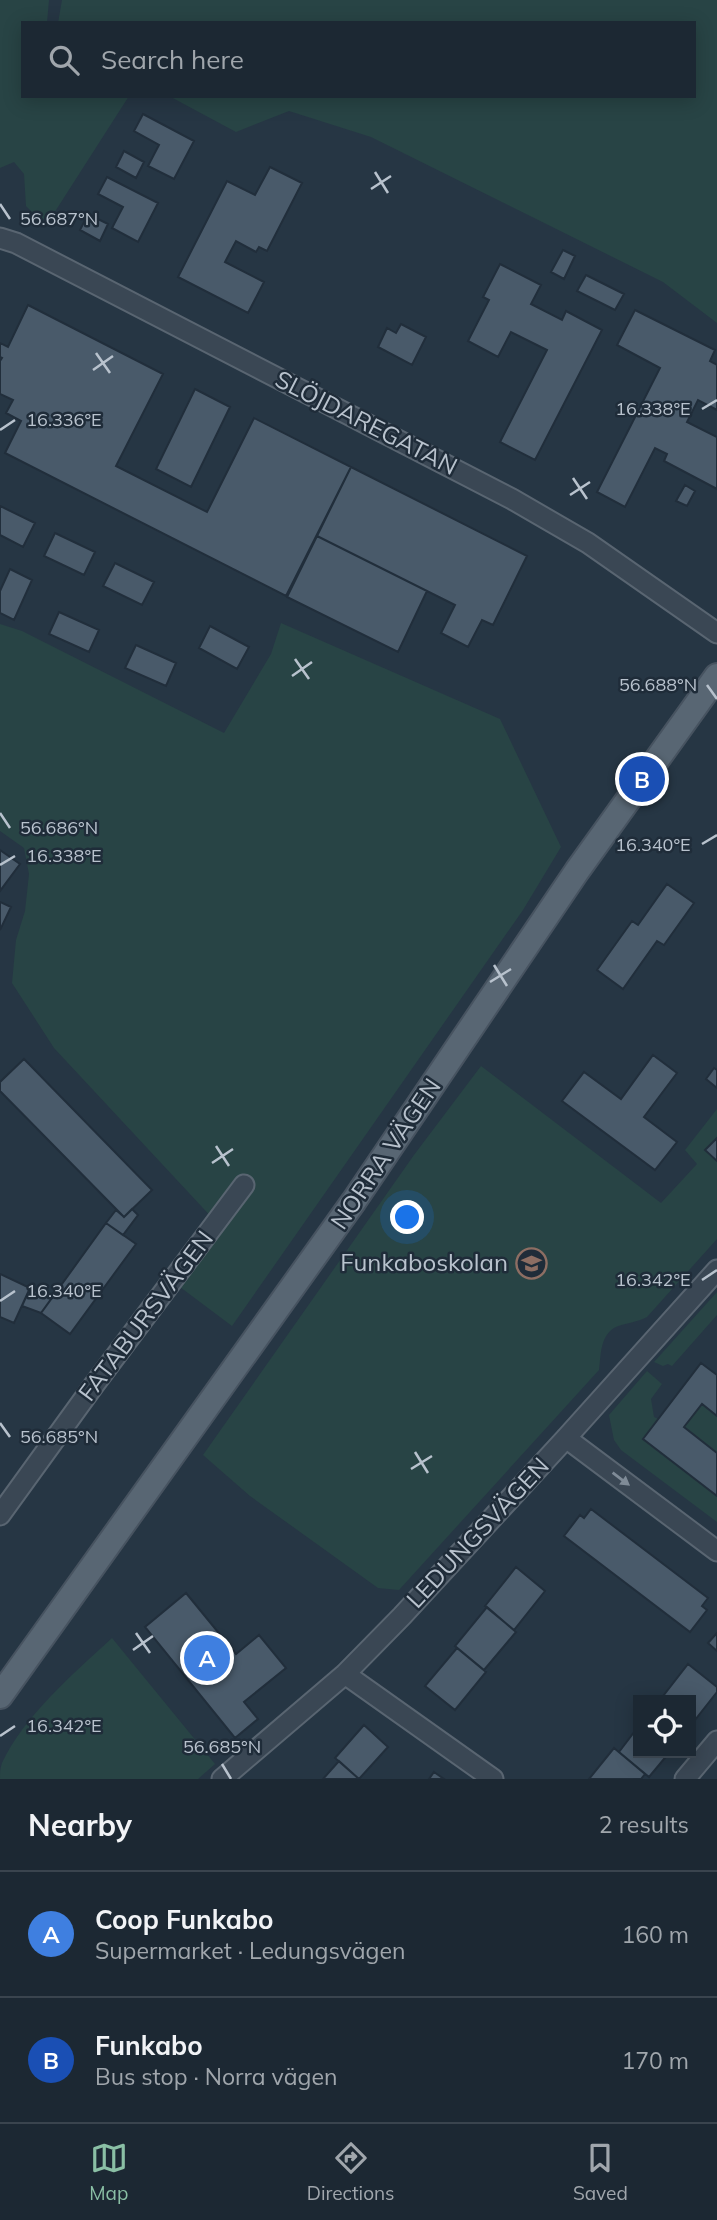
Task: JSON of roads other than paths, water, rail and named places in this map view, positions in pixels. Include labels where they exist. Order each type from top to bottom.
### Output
[{"type":"main road","name":"NORRA VÄGEN","points":[[0,1696],[355,1201],[577,871],[717,677]]},
{"type":"street","name":"SLÖJDAREGATAN","points":[[0,238],[512,499],[588,543],[717,633]]},
{"type":"street","name":"FATABURSVÄGEN","points":[[0,1515],[244,1185]]},
{"type":"street","name":"LEDUNGSVÄGEN","points":[[222,1779],[345,1674],[402,1616],[717,1270]]},
{"type":"street","points":[[566,1438],[717,1551]]},
{"type":"street","points":[[345,1674],[494,1779]]},
{"type":"street","points":[[685,1779],[717,1741]]},
{"type":"place","name":"Funkabo","points":[[642,779]]},
{"type":"place","name":"Funkaboskolan","points":[[531,1263]]},
{"type":"place","name":"Coop Funkabo","points":[[207,1658]]}]
